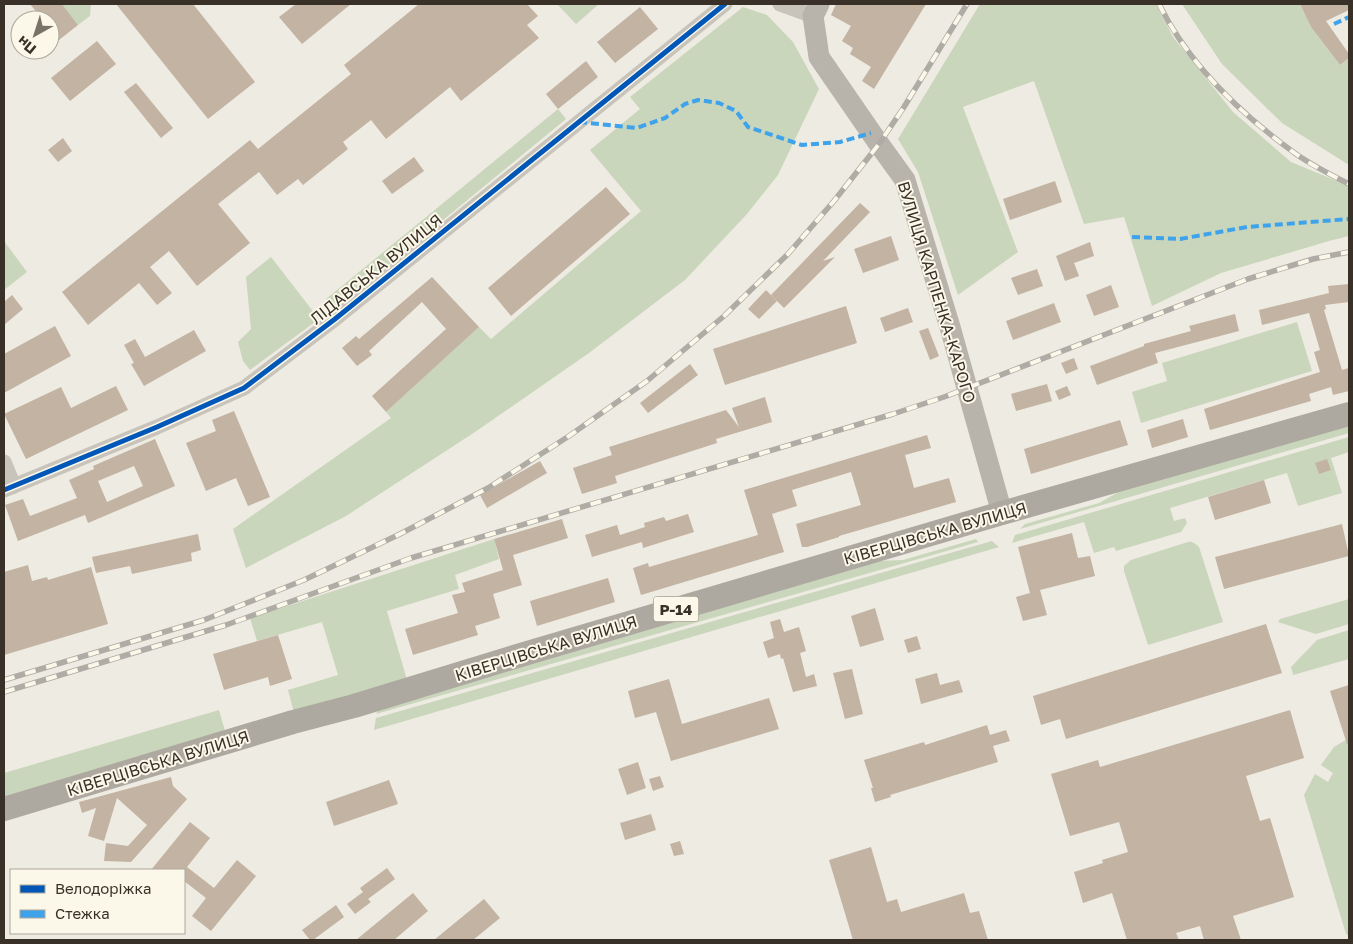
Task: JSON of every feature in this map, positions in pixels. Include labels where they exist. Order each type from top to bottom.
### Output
[{"type":"main road","name":"ВУЛИЦЯ КАРПЕНКА-КАРОГО","points":[[816,10],[819,57],[905,180],[950,327],[1002,513]]},
{"type":"main road","name":"КІВЕРЦІВСЬКА ВУЛИЦЯ","points":[[4,809],[1002,513],[1349,414]]},
{"type":"street","name":"ЛІДАВСЬКА ВУЛИЦЯ","points":[[4,462],[9,488],[157,427],[244,388],[335,319],[725,4]]},
{"type":"street","points":[[780,4],[816,10]]},
{"type":"green space","points":[[62,4],[91,4],[90,16],[78,25]]},
{"type":"green space","points":[[557,4],[599,4],[576,24]]},
{"type":"green space","points":[[980,4],[1156,4],[1173,37],[1233,112],[1291,162],[1349,186],[1349,236],[1221,273],[1152,306],[1124,217],[1084,224],[1034,81],[963,107],[1018,252],[958,295],[918,172],[898,139]]},
{"type":"green space","points":[[1182,4],[1300,4],[1311,27],[1340,65],[1349,58],[1349,165],[1282,123],[1222,64]]},
{"type":"green space","points":[[743,7],[767,15],[793,42],[819,89],[778,175],[747,214],[685,280],[589,353],[475,432],[346,516],[246,568],[233,529],[391,418],[386,412],[479,327],[491,339],[641,211],[590,150],[640,109],[630,97]]},
{"type":"green space","points":[[558,109],[566,119],[335,309],[326,299]]},
{"type":"green space","points":[[4,241],[27,272],[4,290]]},
{"type":"green space","points":[[271,257],[319,319],[250,370],[243,361],[238,342],[251,329],[246,277]]},
{"type":"green space","points":[[1297,322],[1312,371],[1141,423],[1132,392],[1167,381],[1162,363]]},
{"type":"green space","points":[[1349,425],[1349,433],[1020,529],[1025,524],[1099,503],[1122,490]]},
{"type":"green space","points":[[1349,437],[1349,452],[1331,458],[1342,493],[1298,506],[1287,473],[1170,508],[1174,521],[1185,518],[1187,523],[1181,532],[1116,551],[1114,547],[1094,553],[1084,522],[1012,543],[1015,535]]},
{"type":"green space","points":[[494,539],[499,559],[455,575],[459,589],[387,611],[407,680],[294,713],[288,690],[338,675],[322,622],[257,641],[250,618]]},
{"type":"green space","points":[[976,539],[978,542],[376,714],[381,706],[876,561],[903,560]]},
{"type":"green space","points":[[992,541],[999,547],[374,730],[376,718]]},
{"type":"green space","points":[[1193,542],[1199,547],[1223,622],[1148,645],[1124,566],[1131,560]]},
{"type":"green space","points":[[1349,599],[1349,624],[1316,634],[1278,622],[1280,619]]},
{"type":"green space","points":[[1349,630],[1349,659],[1293,675],[1291,667],[1317,640]]},
{"type":"green space","points":[[219,710],[225,731],[4,797],[4,773]]},
{"type":"green space","points":[[1349,738],[1349,936],[1346,934],[1304,795],[1315,774],[1328,782],[1333,773],[1321,765],[1334,747]]},
{"type":"building","points":[[30,4],[62,4],[78,25],[60,39],[60,10],[35,10]]},
{"type":"building","points":[[116,4],[193,4],[255,82],[208,119]]},
{"type":"building","points":[[296,4],[351,4],[302,44],[279,17]]},
{"type":"building","points":[[419,4],[527,4],[538,16],[527,25],[539,38],[461,101],[450,87],[386,139],[371,120],[343,142],[348,149],[303,185],[298,179],[277,195],[259,172],[218,204],[250,243],[197,286],[169,251],[150,267],[172,293],[157,305],[139,283],[88,325],[62,292],[250,140],[258,149],[351,74],[344,65]]},
{"type":"building","points":[[836,4],[926,4],[874,89],[862,81],[871,67],[850,54],[853,48],[842,41],[851,26],[831,15]]},
{"type":"building","points":[[1300,4],[1349,4],[1349,10],[1326,21],[1349,54],[1349,58],[1340,65],[1311,27]]},
{"type":"building","points":[[640,7],[658,29],[615,63],[597,42]]},
{"type":"building","points":[[97,41],[116,64],[70,101],[51,78]]},
{"type":"building","points":[[586,61],[598,77],[558,109],[546,94]]},
{"type":"building","points":[[136,83],[173,128],[161,138],[124,92]]},
{"type":"building","points":[[63,138],[72,151],[58,162],[48,150]]},
{"type":"building","points":[[414,157],[424,171],[392,194],[382,181]]},
{"type":"building","points":[[1055,181],[1062,202],[1010,220],[1003,199]]},
{"type":"building","points":[[606,187],[630,214],[511,316],[488,288]]},
{"type":"building","points":[[860,203],[870,212],[823,261],[835,257],[784,308],[771,295]]},
{"type":"building","points":[[891,236],[899,260],[863,273],[854,249]]},
{"type":"building","points":[[1090,242],[1094,256],[1074,263],[1079,276],[1065,281],[1056,256]]},
{"type":"building","points":[[1037,269],[1043,286],[1018,295],[1011,278]]},
{"type":"building","points":[[432,277],[479,327],[386,412],[372,396],[446,329],[422,302],[369,351],[372,355],[357,366],[342,348],[356,336],[359,339]]},
{"type":"building","points":[[1349,284],[1349,302],[1325,305],[1326,309],[1324,310],[1342,370],[1349,368],[1349,391],[1333,395],[1331,387],[1309,394],[1311,401],[1210,430],[1204,409],[1320,372],[1314,352],[1320,350],[1309,313],[1262,325],[1259,310],[1329,293],[1328,286]]},
{"type":"building","points":[[1111,285],[1119,307],[1094,316],[1086,295]]},
{"type":"building","points":[[766,290],[777,301],[759,319],[748,309]]},
{"type":"building","points":[[12,295],[23,309],[4,325],[4,302]]},
{"type":"building","points":[[1054,303],[1061,322],[1013,340],[1006,321]]},
{"type":"building","points":[[846,306],[857,343],[725,385],[713,349]]},
{"type":"building","points":[[908,308],[913,322],[885,332],[880,318]]},
{"type":"building","points":[[1235,314],[1239,331],[1155,353],[1158,363],[1097,385],[1090,366],[1144,346],[1144,344],[1191,331],[1189,326]]},
{"type":"building","points":[[55,326],[71,356],[4,393],[4,354]]},
{"type":"building","points":[[928,328],[939,356],[930,360],[919,331]]},
{"type":"building","points":[[194,330],[206,351],[144,386],[131,364],[134,363],[124,345],[135,339],[145,357]]},
{"type":"building","points":[[1074,358],[1078,369],[1066,374],[1061,363]]},
{"type":"building","points":[[690,364],[698,375],[648,413],[640,403]]},
{"type":"building","points":[[1047,384],[1052,401],[1016,411],[1011,394]]},
{"type":"building","points":[[116,386],[128,410],[26,459],[4,414],[61,387],[71,408]]},
{"type":"building","points":[[1067,386],[1071,395],[1059,400],[1055,391]]},
{"type":"building","points":[[765,397],[772,422],[716,439],[717,443],[615,476],[617,483],[582,494],[573,468],[612,455],[609,447],[726,410],[739,427],[732,408]]},
{"type":"building","points":[[234,411],[270,497],[248,506],[236,478],[206,491],[186,443],[216,431],[212,420]]},
{"type":"building","points":[[1183,419],[1188,437],[1152,448],[1147,430]]},
{"type":"building","points":[[1120,420],[1128,445],[1031,474],[1024,449]]},
{"type":"building","points":[[927,435],[931,448],[905,455],[914,488],[949,478],[956,502],[802,547],[796,524],[861,505],[851,472],[792,490],[797,506],[772,514],[784,552],[641,595],[633,568],[648,563],[649,567],[758,535],[744,490]]},
{"type":"building","points":[[155,439],[175,486],[88,523],[85,515],[18,541],[5,505],[23,499],[30,516],[77,498],[69,480],[94,469],[93,466]],"holes":[[[134,466],[143,486],[107,502],[98,481]]]},
{"type":"building","points":[[1327,459],[1331,470],[1319,474],[1315,463]]},
{"type":"building","points":[[540,461],[547,473],[487,508],[480,495]]},
{"type":"building","points":[[1264,480],[1271,503],[1215,520],[1208,497]]},
{"type":"building","points":[[688,514],[694,532],[643,548],[642,542],[592,557],[585,535],[617,525],[620,535],[645,527],[644,523],[664,517],[666,521]]},
{"type":"building","points":[[562,519],[568,538],[513,555],[522,585],[493,594],[500,618],[475,626],[478,635],[413,655],[405,629],[458,613],[452,595],[465,592],[462,583],[503,570],[494,539]]},
{"type":"building","points":[[1342,524],[1349,556],[1224,589],[1215,557]]},
{"type":"building","points":[[1072,533],[1078,558],[1090,556],[1095,576],[1040,590],[1047,615],[1023,621],[1016,597],[1030,593],[1018,547]]},
{"type":"building","points":[[198,534],[201,550],[191,553],[192,561],[132,574],[130,566],[96,573],[92,557]]},
{"type":"building","points":[[28,565],[32,581],[47,577],[48,580],[91,567],[108,624],[4,655],[4,572]]},
{"type":"building","points":[[608,578],[615,602],[537,626],[530,601]]},
{"type":"building","points":[[875,608],[884,640],[860,647],[851,616]]},
{"type":"building","points":[[780,619],[784,632],[799,627],[806,651],[800,653],[806,677],[814,674],[817,686],[793,692],[783,658],[781,659],[780,654],[768,658],[763,642],[774,638],[770,622]]},
{"type":"building","points":[[1266,624],[1282,673],[1066,739],[1060,719],[1041,725],[1033,696]]},
{"type":"building","points":[[278,635],[292,679],[270,686],[268,677],[224,690],[213,654]]},
{"type":"building","points":[[917,636],[921,649],[908,653],[904,640]]},
{"type":"building","points":[[852,669],[863,714],[845,719],[833,673]]},
{"type":"building","points":[[937,673],[940,685],[959,680],[963,692],[921,704],[915,679]]},
{"type":"building","points":[[669,679],[682,724],[769,698],[779,729],[671,761],[656,712],[635,718],[628,691]]},
{"type":"building","points":[[1349,685],[1349,744],[1347,744],[1330,691]]},
{"type":"building","points":[[1290,710],[1304,758],[1246,776],[1260,821],[1270,818],[1294,897],[1233,916],[1241,940],[1204,940],[1200,926],[1176,933],[1179,940],[1127,940],[1112,893],[1083,903],[1074,872],[1103,863],[1102,860],[1128,852],[1119,822],[1070,836],[1051,774],[1098,760],[1100,767]]},
{"type":"building","points":[[987,725],[990,735],[1006,730],[1010,741],[993,746],[998,762],[890,795],[891,797],[875,802],[871,788],[873,788],[864,760],[924,742],[925,745]]},
{"type":"building","points":[[638,762],[646,788],[627,795],[618,769]]},
{"type":"building","points":[[660,776],[664,787],[653,791],[649,779]]},
{"type":"building","points":[[171,777],[173,786],[187,799],[131,862],[104,861],[106,843],[128,846],[147,825],[117,798],[104,841],[88,836],[96,808],[82,813],[79,802]]},
{"type":"building","points":[[389,780],[398,804],[334,826],[326,802]]},
{"type":"building","points":[[651,814],[656,830],[625,840],[620,823]]},
{"type":"building","points":[[190,822],[210,838],[187,867],[214,888],[237,860],[256,876],[211,931],[192,916],[206,898],[185,882],[185,869],[152,869]]},
{"type":"building","points":[[680,841],[684,854],[674,856],[670,844]]},
{"type":"building","points":[[871,847],[887,902],[897,899],[901,912],[964,893],[970,913],[979,911],[988,940],[853,940],[829,860]]},
{"type":"building","points":[[387,868],[395,879],[368,899],[371,902],[355,914],[347,904],[363,892],[360,888]]},
{"type":"building","points":[[413,893],[428,911],[394,940],[356,940]]},
{"type":"building","points":[[484,899],[500,918],[473,940],[434,940]]},
{"type":"building","points":[[336,905],[344,917],[313,940],[310,940],[302,930]]},
{"type":"railway","points":[[4,680],[204,620],[304,580],[400,534],[488,488],[569,436],[647,381],[724,316],[788,254],[834,201],[879,144],[967,4]]},
{"type":"railway","points":[[1159,4],[1185,48],[1218,87],[1256,123],[1296,154],[1349,184]]},
{"type":"railway","points":[[4,692],[226,625],[411,558],[893,414],[944,397],[1248,279],[1313,259],[1349,252]]},
{"type":"marked path","points":[[1334,24],[1349,17]]},
{"type":"marked path","points":[[579,122],[637,128],[665,118],[685,104],[698,100],[719,103],[736,111],[748,127],[802,145],[840,142],[871,133]]},
{"type":"marked path","points":[[1132,237],[1180,239],[1247,227],[1349,219]]},
{"type":"cycle path","points":[[4,490],[157,427],[244,388],[335,319],[725,4]]}]
